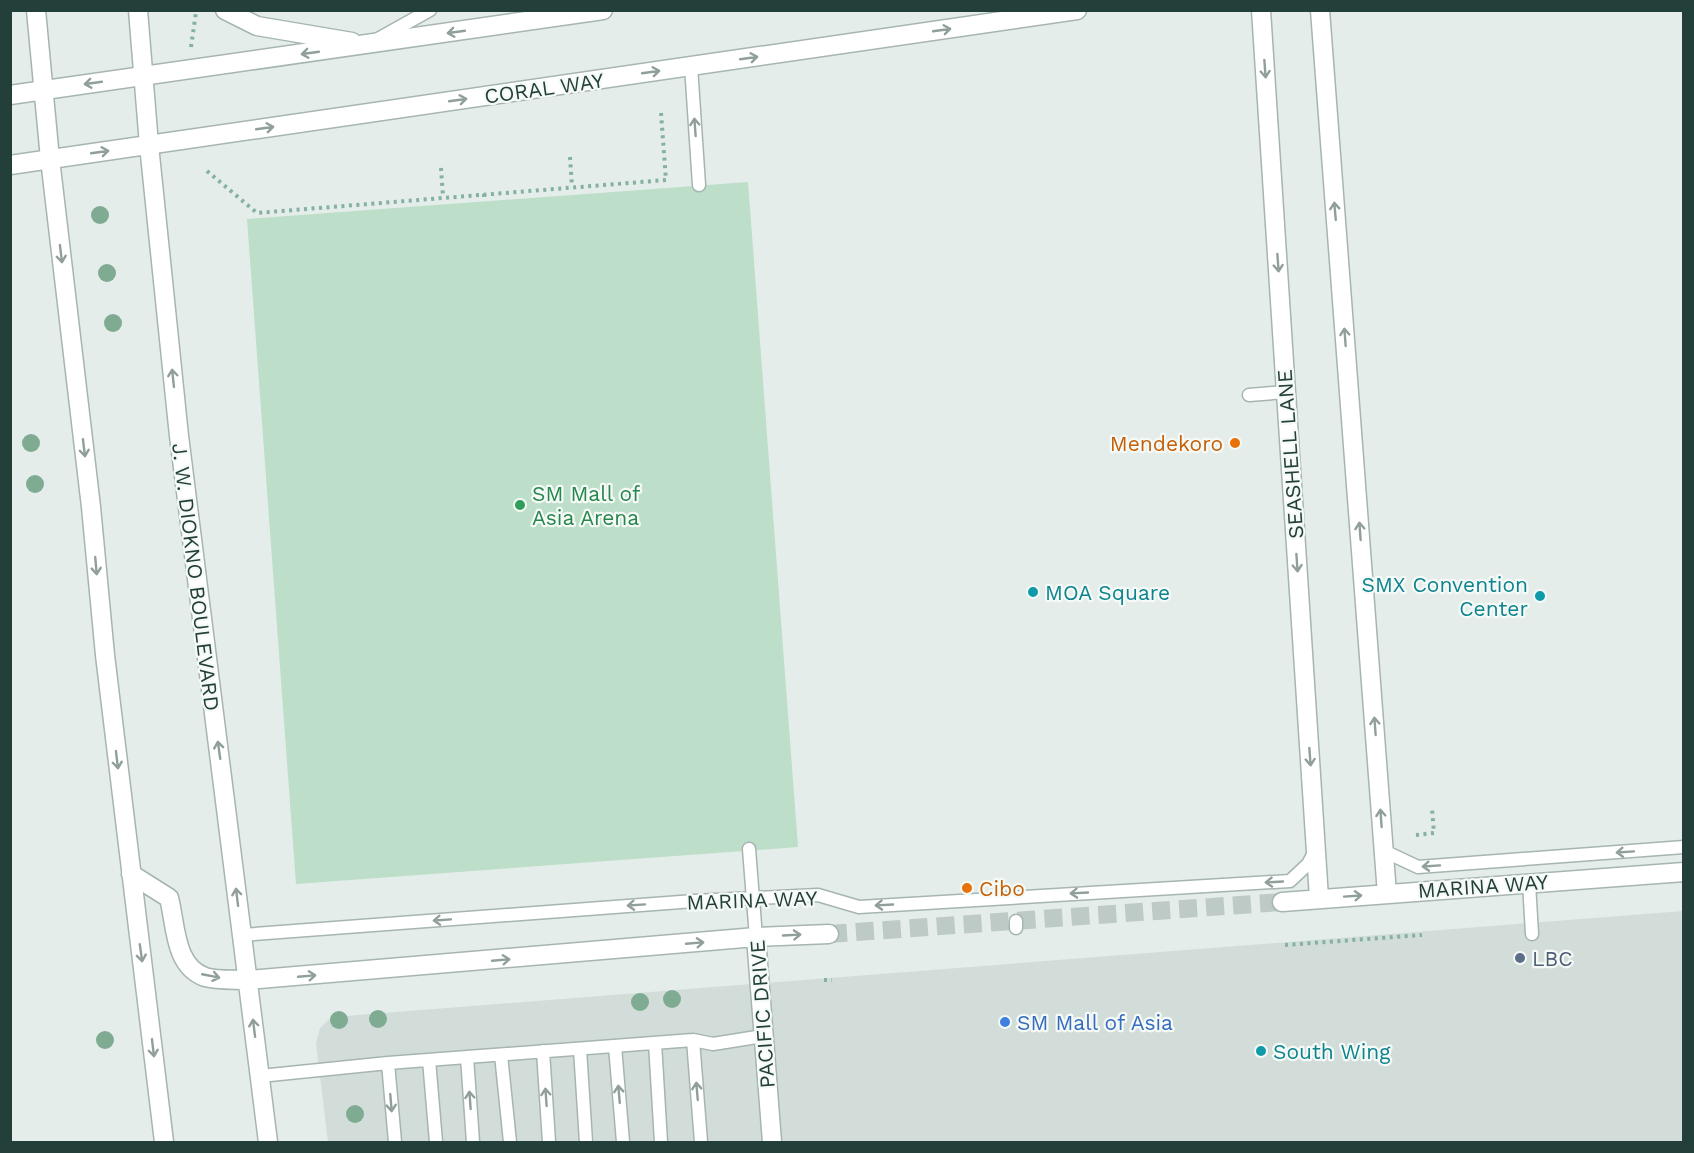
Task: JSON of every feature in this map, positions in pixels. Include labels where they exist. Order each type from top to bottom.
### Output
[{"type":"street","points":[[36,10],[50,159],[130,874],[164,1143]]},
{"type":"street","name":"J. W. DIOKNO BOULEVARD","points":[[138,10],[149,145],[179,436],[268,1143]]},
{"type":"street","points":[[225,10],[257,26],[368,44]]},
{"type":"street","points":[[10,95],[603,10]]},
{"type":"street","name":"CORAL WAY","points":[[10,165],[1077,10]]},
{"type":"street","name":"SEASHELL LANE","points":[[1261,10],[1319,898]]},
{"type":"street","points":[[1320,10],[1387,894]]},
{"type":"street","name":"MARINA WAY","points":[[1282,902],[1683,872]]},
{"type":"street","name":"MARINA WAY","points":[[130,874],[169,898],[178,946],[189,968],[206,977],[248,980],[756,937],[829,934]]},
{"type":"street","name":"PACIFIC DRIVE","points":[[756,937],[772,1143]]},
{"type":"lane","points":[[368,44],[430,10]]},
{"type":"lane","points":[[691,66],[699,185]]},
{"type":"lane","points":[[1249,395],[1286,392]]},
{"type":"lane","name":"MARINA WAY","points":[[1384,851],[1418,867],[1683,847]]},
{"type":"lane","name":"PACIFIC DRIVE","points":[[749,849],[756,937]]},
{"type":"lane","name":"MARINA WAY","points":[[242,935],[753,898],[818,895],[859,907],[1290,881],[1308,864],[1316,849]]},
{"type":"lane","points":[[1529,883],[1532,934]]},
{"type":"lane","points":[[260,1077],[388,1063],[693,1040],[713,1044],[764,1036]]},
{"type":"lane","points":[[693,1040],[701,1143]]},
{"type":"lane","points":[[655,1043],[661,1143]]},
{"type":"lane","points":[[615,1046],[623,1143]]},
{"type":"lane","points":[[580,1049],[586,1143]]},
{"type":"lane","points":[[543,1051],[549,1143]]},
{"type":"lane","points":[[501,1055],[510,1143]]},
{"type":"lane","points":[[468,1057],[473,1143]]},
{"type":"lane","points":[[429,1060],[436,1143]]},
{"type":"lane","points":[[388,1063],[395,1143]]},
{"type":"path","points":[[191,50],[196,12]]},
{"type":"path","points":[[207,171],[257,213],[666,180],[661,113]]},
{"type":"path","points":[[570,157],[572,187]]},
{"type":"path","points":[[441,168],[443,197]]},
{"type":"path","points":[[484,194],[484,201]]},
{"type":"path","points":[[1416,835],[1434,833],[1432,809]]},
{"type":"path","points":[[1285,945],[1422,934]]},
{"type":"path","points":[[824,980],[832,980]]},
{"type":"shaded area","name":"SM Mall of Asia","points":[[1683,911],[1683,1142],[328,1142],[316,1043],[320,1028],[332,1017]]},
{"type":"green space","name":"SM Mall of Asia Arena","points":[[748,182],[798,847],[296,884],[247,219]]},
{"type":"tunnel","points":[[829,934],[1282,902]]},
{"type":"place","name":"Mendekoro","points":[[1235,443]]},
{"type":"place","name":"SM Mall of Asia Arena","points":[[520,505]]},
{"type":"place","name":"MOA Square","points":[[1033,592]]},
{"type":"place","name":"SMX Convention Center","points":[[1540,596]]},
{"type":"place","name":"Cibo","points":[[967,888]]},
{"type":"place","name":"LBC","points":[[1520,958]]},
{"type":"place","name":"SM Mall of Asia","points":[[1005,1022]]},
{"type":"place","name":"South Wing","points":[[1261,1051]]}]
